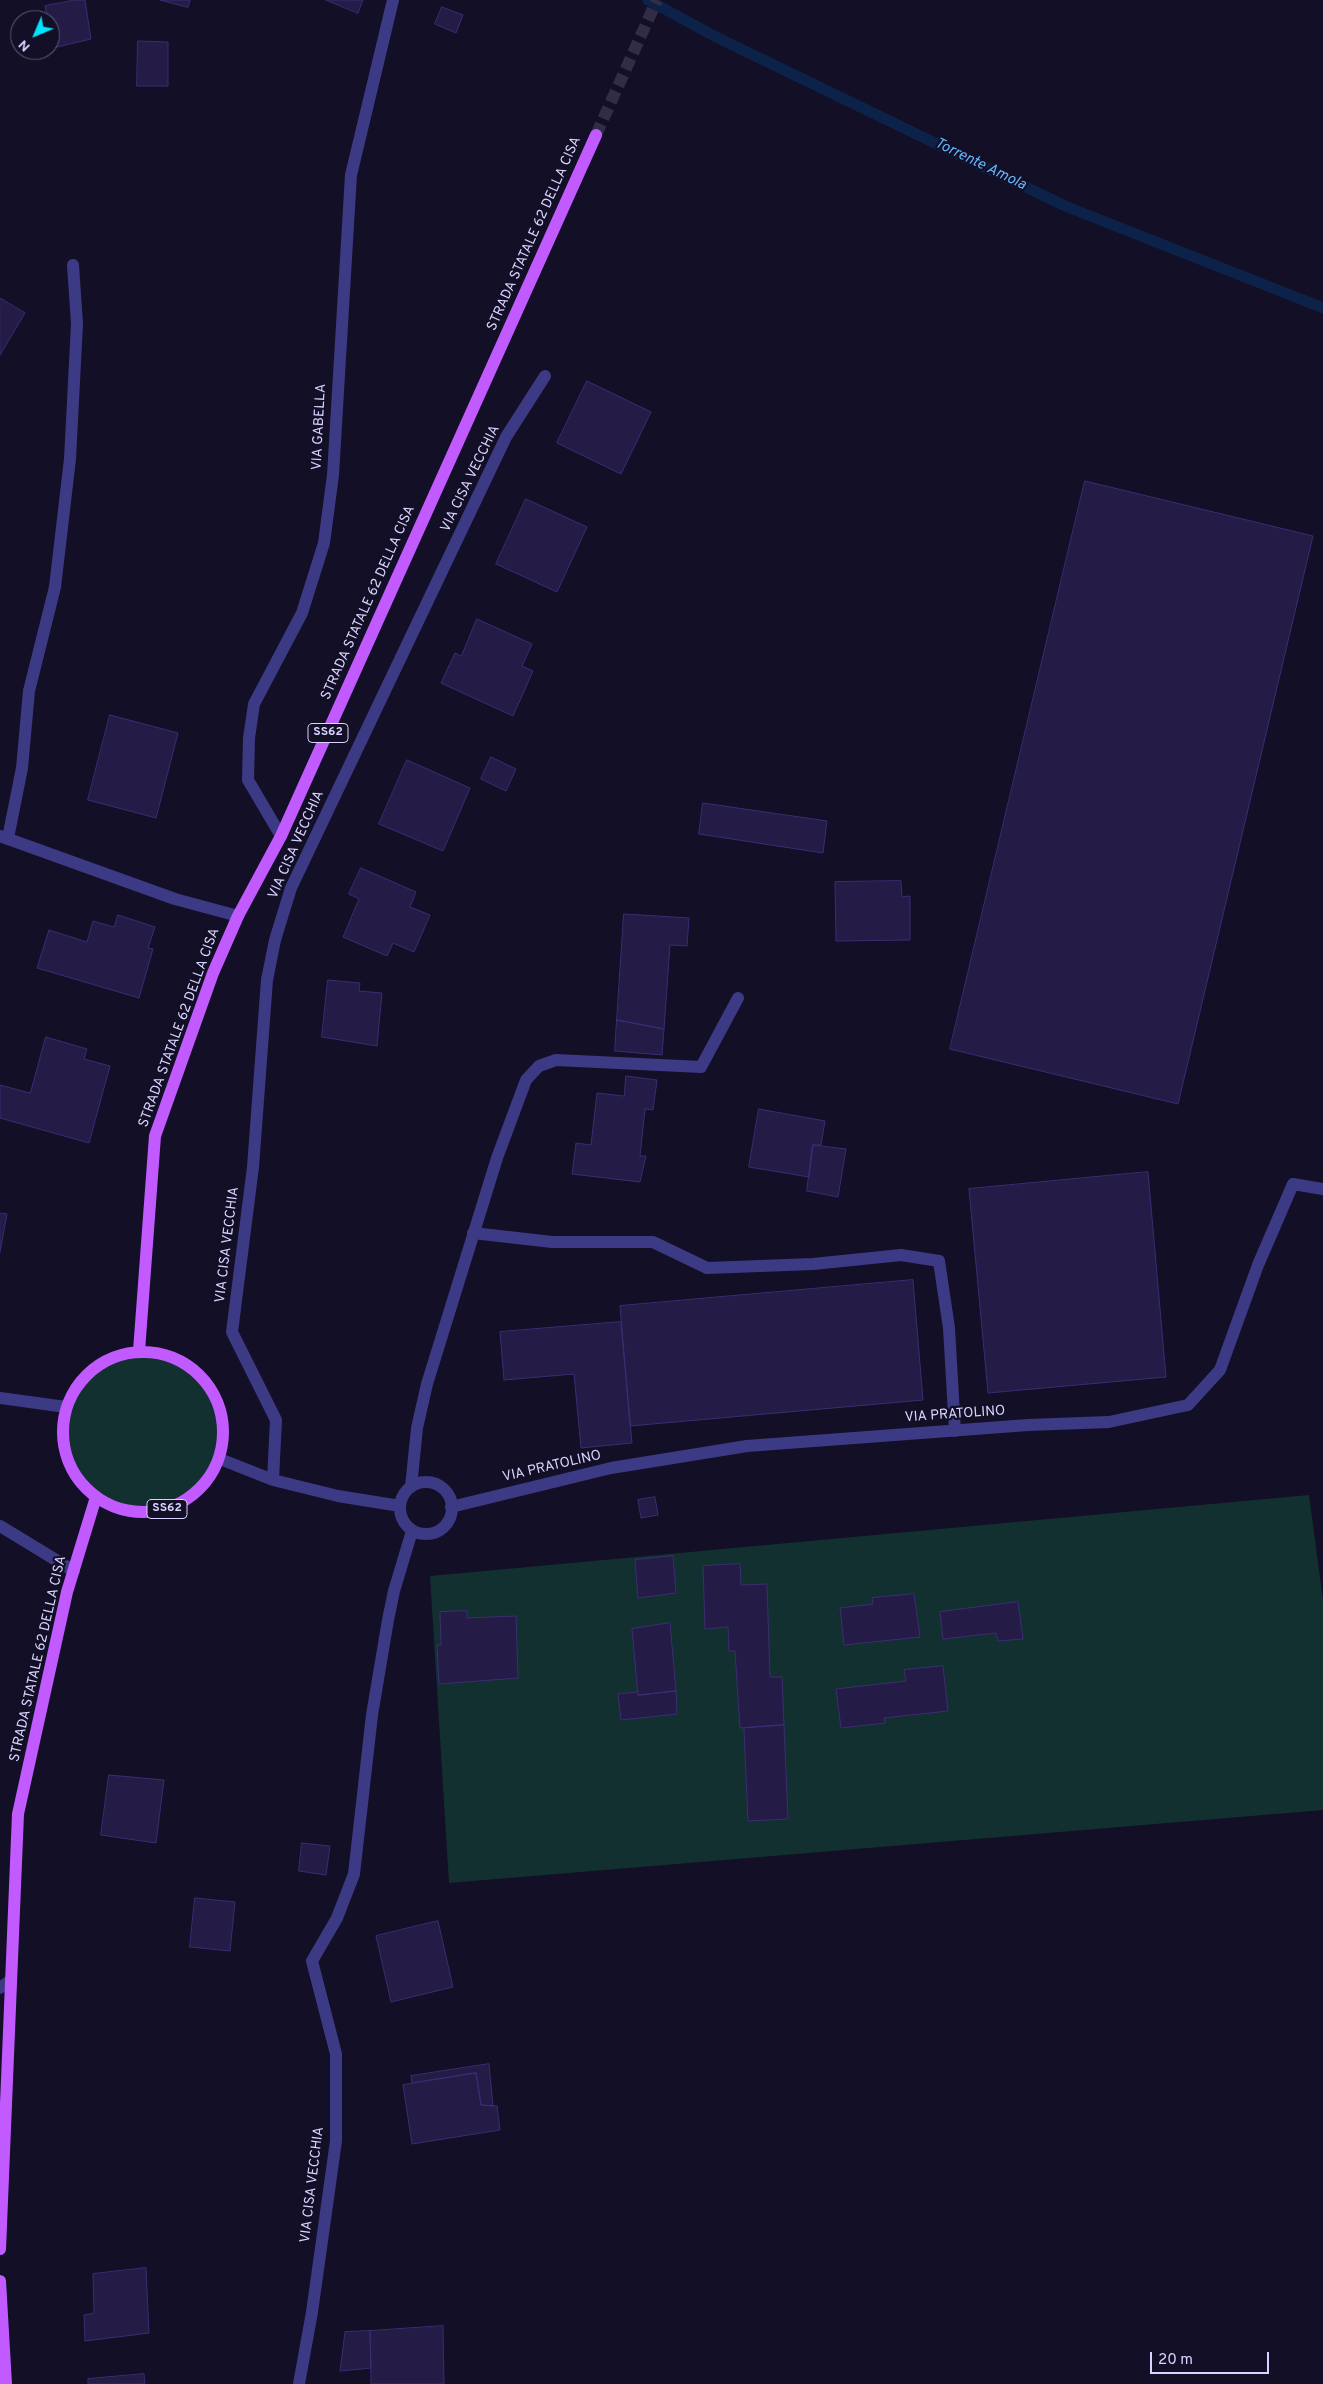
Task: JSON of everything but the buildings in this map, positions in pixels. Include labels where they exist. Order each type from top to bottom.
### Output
[{"type":"main road","name":"STRADA STATALE 62 DELLA CISA","points":[[139,1351],[155,1136],[213,973],[238,916],[282,836],[596,135]]},
{"type":"main road","name":"SS62","points":[[139,1351],[162,1353],[183,1361],[201,1375],[214,1393],[222,1414],[224,1437],[220,1459],[208,1481],[189,1498],[168,1509],[142,1513],[118,1509],[96,1497],[78,1480],[66,1457],[62,1432],[66,1407],[74,1389],[87,1374],[102,1362],[120,1354],[139,1351]]},
{"type":"main road","name":"STRADA STATALE 62 DELLA CISA","points":[[0,2247],[18,1814],[74,1571],[96,1497]]},
{"type":"main road","points":[[0,2281],[6,2384]]},
{"type":"street","name":"VIA GABELLA","points":[[282,836],[248,780],[249,738],[254,704],[302,613],[324,543],[333,475],[351,175],[393,0]]},
{"type":"street","points":[[72,265],[77,324],[70,459],[55,586],[29,691],[22,768],[4,837],[175,899],[238,916]]},
{"type":"street","name":"VIA CISA VECCHIA","points":[[274,1480],[276,1420],[232,1332],[253,1167],[267,980],[275,940],[291,888],[506,437],[545,376]]},
{"type":"street","points":[[411,1487],[418,1428],[427,1384],[497,1158],[526,1080],[539,1066],[556,1060],[701,1067],[738,998]]},
{"type":"street","name":"VIA PRATOLINO","points":[[451,1507],[611,1468],[748,1446],[1028,1424],[1109,1422],[1188,1405],[1220,1370],[1258,1265],[1293,1184],[1323,1189]]},
{"type":"street","points":[[473,1233],[552,1242],[653,1242],[707,1268],[813,1264],[901,1255],[939,1261],[949,1328],[955,1431]]},
{"type":"street","points":[[0,1398],[66,1407]]},
{"type":"street","points":[[220,1459],[274,1480],[338,1496],[400,1506]]},
{"type":"street","points":[[429,1482],[438,1485],[450,1498],[451,1507],[446,1524],[436,1532],[421,1534],[412,1530],[403,1520],[400,1506],[404,1493],[411,1487],[429,1482]]},
{"type":"street","points":[[0,1526],[74,1571]]},
{"type":"street","name":"VIA CISA VECCHIA","points":[[299,2384],[312,2312],[336,2141],[336,2054],[312,1961],[337,1918],[354,1874],[372,1716],[388,1620],[394,1591],[412,1530]]},
{"type":"street","points":[[0,1988],[11,1980]]},
{"type":"green space","points":[[143,1355],[173,1360],[198,1377],[215,1402],[220,1432],[215,1462],[198,1487],[173,1504],[143,1509],[113,1504],[88,1487],[71,1462],[66,1432],[71,1402],[88,1377],[113,1360]]},
{"type":"green space","points":[[1309,1495],[1323,1600],[1323,1810],[449,1883],[430,1576]]},
{"type":"waterway","name":"Torrente Amola","points":[[648,0],[716,37],[1065,206],[1323,308]]},
{"type":"tunnel","points":[[596,135],[657,0]]}]
